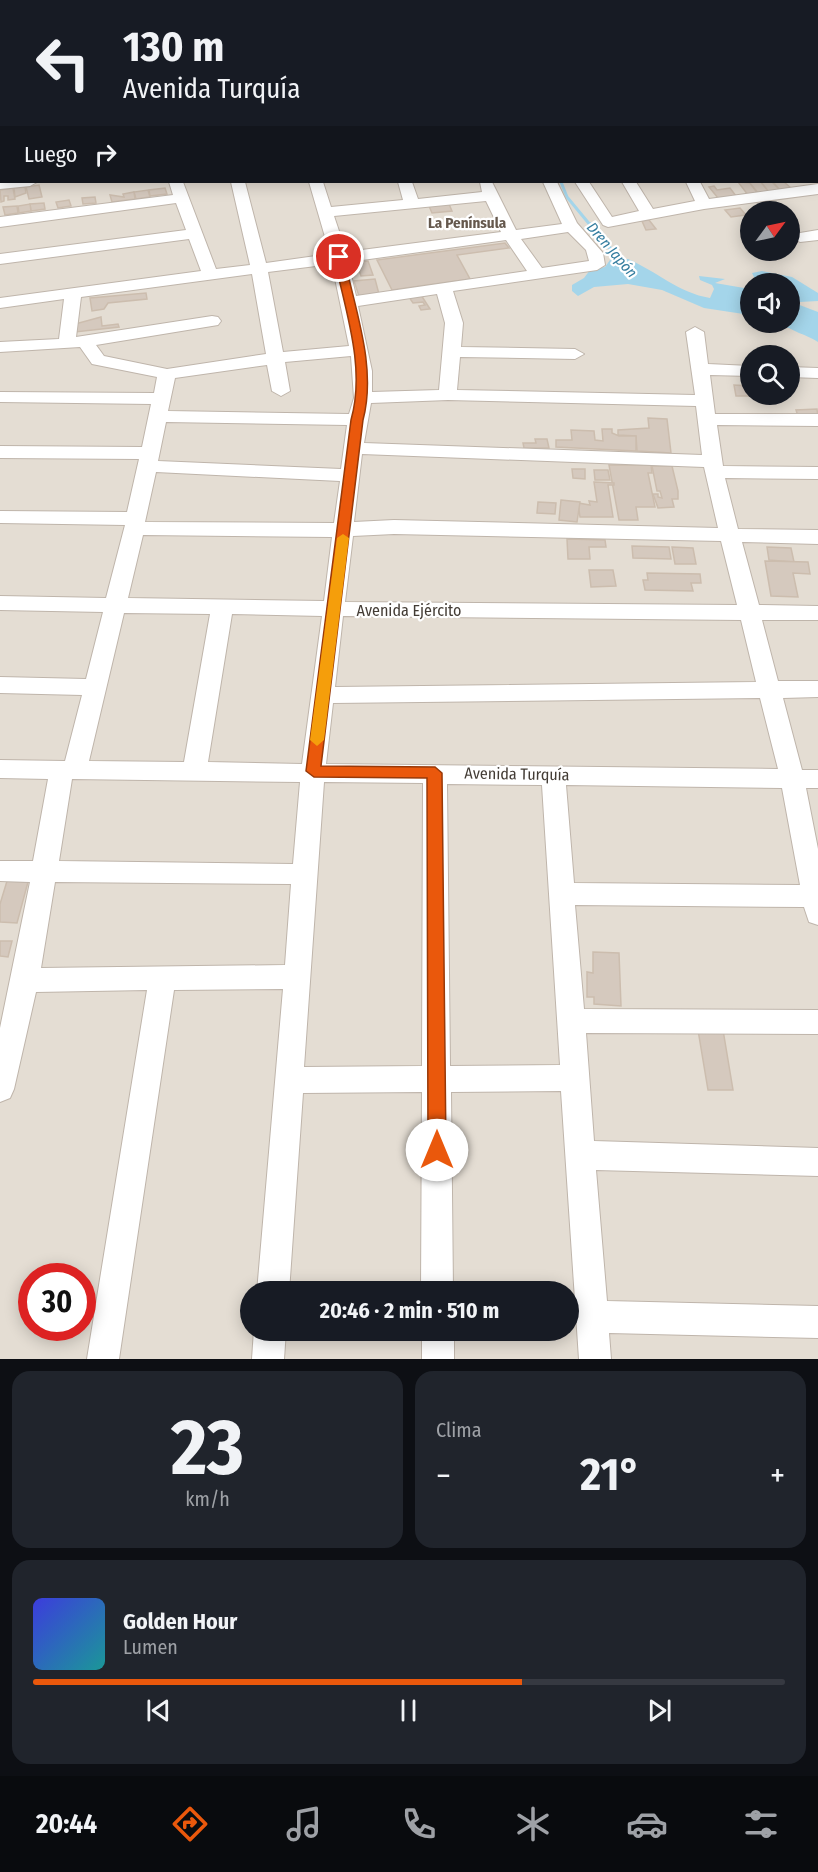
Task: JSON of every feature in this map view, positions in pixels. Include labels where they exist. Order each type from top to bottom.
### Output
[{"type":"street","points":[[0,185],[20,183]]},
{"type":"street","points":[[176,183],[210,275]]},
{"type":"street","points":[[238,183],[259,269],[281,391]]},
{"type":"street","points":[[274,1281],[314,771],[363,371],[339,257],[316,183]]},
{"type":"street","points":[[405,183],[412,203]]},
{"type":"street","points":[[348,302],[597,265],[598,260],[589,243],[572,226],[550,183]]},
{"type":"street","points":[[583,183],[608,222],[704,204],[818,189]]},
{"type":"street","points":[[630,183],[648,213]]},
{"type":"street","points":[[694,183],[704,204]]},
{"type":"street","points":[[326,212],[412,203],[489,189],[510,234],[526,261],[539,275]]},
{"type":"street","points":[[0,222],[182,198]]},
{"type":"street","points":[[0,303],[572,226]]},
{"type":"street","points":[[0,259],[195,233]]},
{"type":"street","points":[[800,237],[818,235]]},
{"type":"street","points":[[444,289],[453,323],[453,352],[448,395]]},
{"type":"street","points":[[67,344],[73,294]]},
{"type":"street","points":[[0,347],[67,344],[212,321]]},
{"type":"street","points":[[562,894],[817,902],[792,779],[713,467],[695,332]]},
{"type":"street","points":[[86,341],[91,354],[98,360],[167,374],[276,358],[359,350]]},
{"type":"street","points":[[453,352],[575,354]]},
{"type":"street","points":[[700,369],[740,371]]},
{"type":"street","points":[[800,372],[818,373]]},
{"type":"street","points":[[0,1089],[25,980],[44,871],[68,770],[97,687],[167,374]]},
{"type":"street","points":[[0,397],[161,408],[360,409],[448,395],[705,410],[818,420]]},
{"type":"street","points":[[354,448],[818,473]]},
{"type":"street","points":[[0,452],[350,475]]},
{"type":"street","points":[[0,517],[344,530],[394,527],[818,537]]},
{"type":"street","name":"Avenida Ejército","points":[[0,603],[334,609],[818,613]]},
{"type":"street","points":[[195,770],[222,607]]},
{"type":"street","points":[[0,685],[97,687]]},
{"type":"street","points":[[323,694],[818,689]]},
{"type":"street","name":"Avenida Turquía","points":[[0,769],[314,771],[818,779]]},
{"type":"street","points":[[435,773],[437,1281]]},
{"type":"street","points":[[553,775],[595,1359]]},
{"type":"street","points":[[0,871],[305,874]]},
{"type":"street","points":[[25,980],[297,977]]},
{"type":"street","points":[[103,1359],[162,979]]},
{"type":"street","points":[[571,1021],[818,1022]]},
{"type":"street","points":[[290,1080],[575,1078]]},
{"type":"street","points":[[580,1155],[818,1162]]},
{"type":"street","points":[[592,1317],[818,1322]]},
{"type":"street","points":[[268,1359],[269,1341]]},
{"type":"street","points":[[438,1341],[438,1359]]},
{"type":"shaded area","points":[[0,183],[818,183],[818,1359],[0,1359]]},
{"type":"water","points":[[628,259],[678,287],[710,298],[714,289],[712,285],[700,280],[699,276],[725,279],[715,283],[740,287],[740,313],[704,308],[662,290],[628,284],[594,287],[578,296],[572,291],[572,285],[584,278],[590,270],[605,267],[610,260]]},
{"type":"water","points":[[800,282],[818,293],[818,301],[800,302]]},
{"type":"water","points":[[800,305],[818,312],[818,342],[800,333]]},
{"type":"building","points":[[739,183],[750,183],[758,194],[748,195]]},
{"type":"building","points":[[750,183],[762,183],[769,192],[759,194]]},
{"type":"building","points":[[762,183],[773,183],[780,190],[769,192]]},
{"type":"building","points":[[774,183],[785,183],[791,188],[780,190]]},
{"type":"building","points":[[39,185],[42,197],[29,199],[26,187]]},
{"type":"building","points":[[714,186],[717,190],[730,188],[736,196],[718,198],[709,187]]},
{"type":"building","points":[[25,187],[26,193],[15,197],[14,188]]},
{"type":"building","points":[[13,188],[15,199],[8,200],[8,196],[4,196],[4,201],[1,202],[0,190]]},
{"type":"building","points":[[165,188],[167,194],[150,196],[149,190]]},
{"type":"building","points":[[148,190],[150,197],[136,199],[134,192]]},
{"type":"building","points":[[134,192],[135,199],[112,202],[110,195],[124,197],[123,194]]},
{"type":"building","points":[[95,197],[96,203],[83,204],[82,198]]},
{"type":"building","points":[[69,200],[71,206],[58,208],[56,202]]},
{"type":"building","points":[[44,203],[45,209],[31,211],[30,204]]},
{"type":"building","points":[[30,204],[31,211],[19,213],[18,206]]},
{"type":"building","points":[[449,204],[452,211],[432,213],[429,206]]},
{"type":"building","points":[[17,206],[18,213],[5,215],[3,207]]},
{"type":"building","points":[[740,208],[740,216],[731,217],[725,210]]},
{"type":"building","points":[[649,220],[656,229],[646,230],[642,221]]},
{"type":"building","points":[[505,243],[509,248],[457,255],[470,279],[392,290],[377,260]]},
{"type":"building","points":[[368,261],[373,275],[361,276],[359,270],[347,271],[344,264]]},
{"type":"building","points":[[375,279],[379,294],[359,296],[354,281]]},
{"type":"building","points":[[146,293],[147,299],[108,303],[104,309],[92,311],[90,298]]},
{"type":"building","points":[[421,295],[430,309],[421,310],[419,306],[425,305],[423,302],[413,303],[409,297]]},
{"type":"building","points":[[101,317],[102,326],[118,324],[119,327],[75,332],[75,324]]},
{"type":"building","points":[[734,385],[740,385],[740,396],[736,396]]},
{"type":"building","points":[[817,409],[818,419],[799,419],[796,410]]},
{"type":"building","points":[[648,418],[667,419],[671,453],[637,451],[636,436],[618,435],[618,430],[649,428]]},
{"type":"building","points":[[602,429],[612,429],[612,433],[619,436],[636,436],[636,451],[556,447],[556,440],[572,440],[571,430],[594,431],[595,440],[603,441]]},
{"type":"building","points":[[535,439],[547,439],[549,448],[524,448],[523,443],[536,443]]},
{"type":"building","points":[[609,465],[651,465],[652,473],[648,473],[655,507],[636,507],[638,520],[619,520]]},
{"type":"building","points":[[652,466],[672,466],[678,491],[678,499],[672,499],[674,507],[658,508],[653,494],[658,494],[658,497],[662,498],[660,491],[657,491]]},
{"type":"building","points":[[572,469],[585,469],[585,479],[573,478]]},
{"type":"building","points":[[594,470],[608,470],[610,480],[595,480]]},
{"type":"building","points":[[594,482],[614,483],[614,485],[608,485],[613,517],[580,517],[578,503],[590,505],[589,501],[597,502]]},
{"type":"building","points":[[561,500],[580,502],[577,522],[559,520]]},
{"type":"building","points":[[538,502],[556,503],[555,514],[537,513]]},
{"type":"building","points":[[567,539],[605,540],[606,547],[589,547],[590,559],[568,559]]},
{"type":"building","points":[[632,546],[669,547],[671,559],[633,558]]},
{"type":"building","points":[[672,547],[693,548],[696,564],[675,564]]},
{"type":"building","points":[[767,547],[791,548],[794,562],[769,560]]},
{"type":"building","points":[[765,561],[808,562],[810,574],[793,573],[798,597],[771,596]]},
{"type":"building","points":[[589,570],[613,570],[616,586],[591,587]]},
{"type":"building","points":[[647,573],[700,574],[701,583],[691,583],[693,591],[645,590],[643,580],[648,580]]},
{"type":"building","points":[[7,881],[28,882],[17,923],[0,922],[0,904]]},
{"type":"building","points":[[0,941],[12,941],[8,957],[0,956]]},
{"type":"building","points":[[593,952],[619,953],[621,1006],[594,1004],[594,997],[587,997],[587,972],[593,973]]},
{"type":"building","points":[[698,1030],[723,1030],[733,1090],[708,1090]]},
{"type":"waterway","name":"Dren Japón","points":[[561,183],[567,197],[591,226]]},
{"type":"waterway","name":"Dren Japón","points":[[590,224],[623,264]]},
{"type":"slow traffic","points":[[317,740],[343,538]]},
{"type":"district","name":"La Península","points":[[467,223]]},
{"type":"route","points":[[339,257],[363,371],[363,398],[357,420],[314,771],[435,773],[437,1150]]}]
